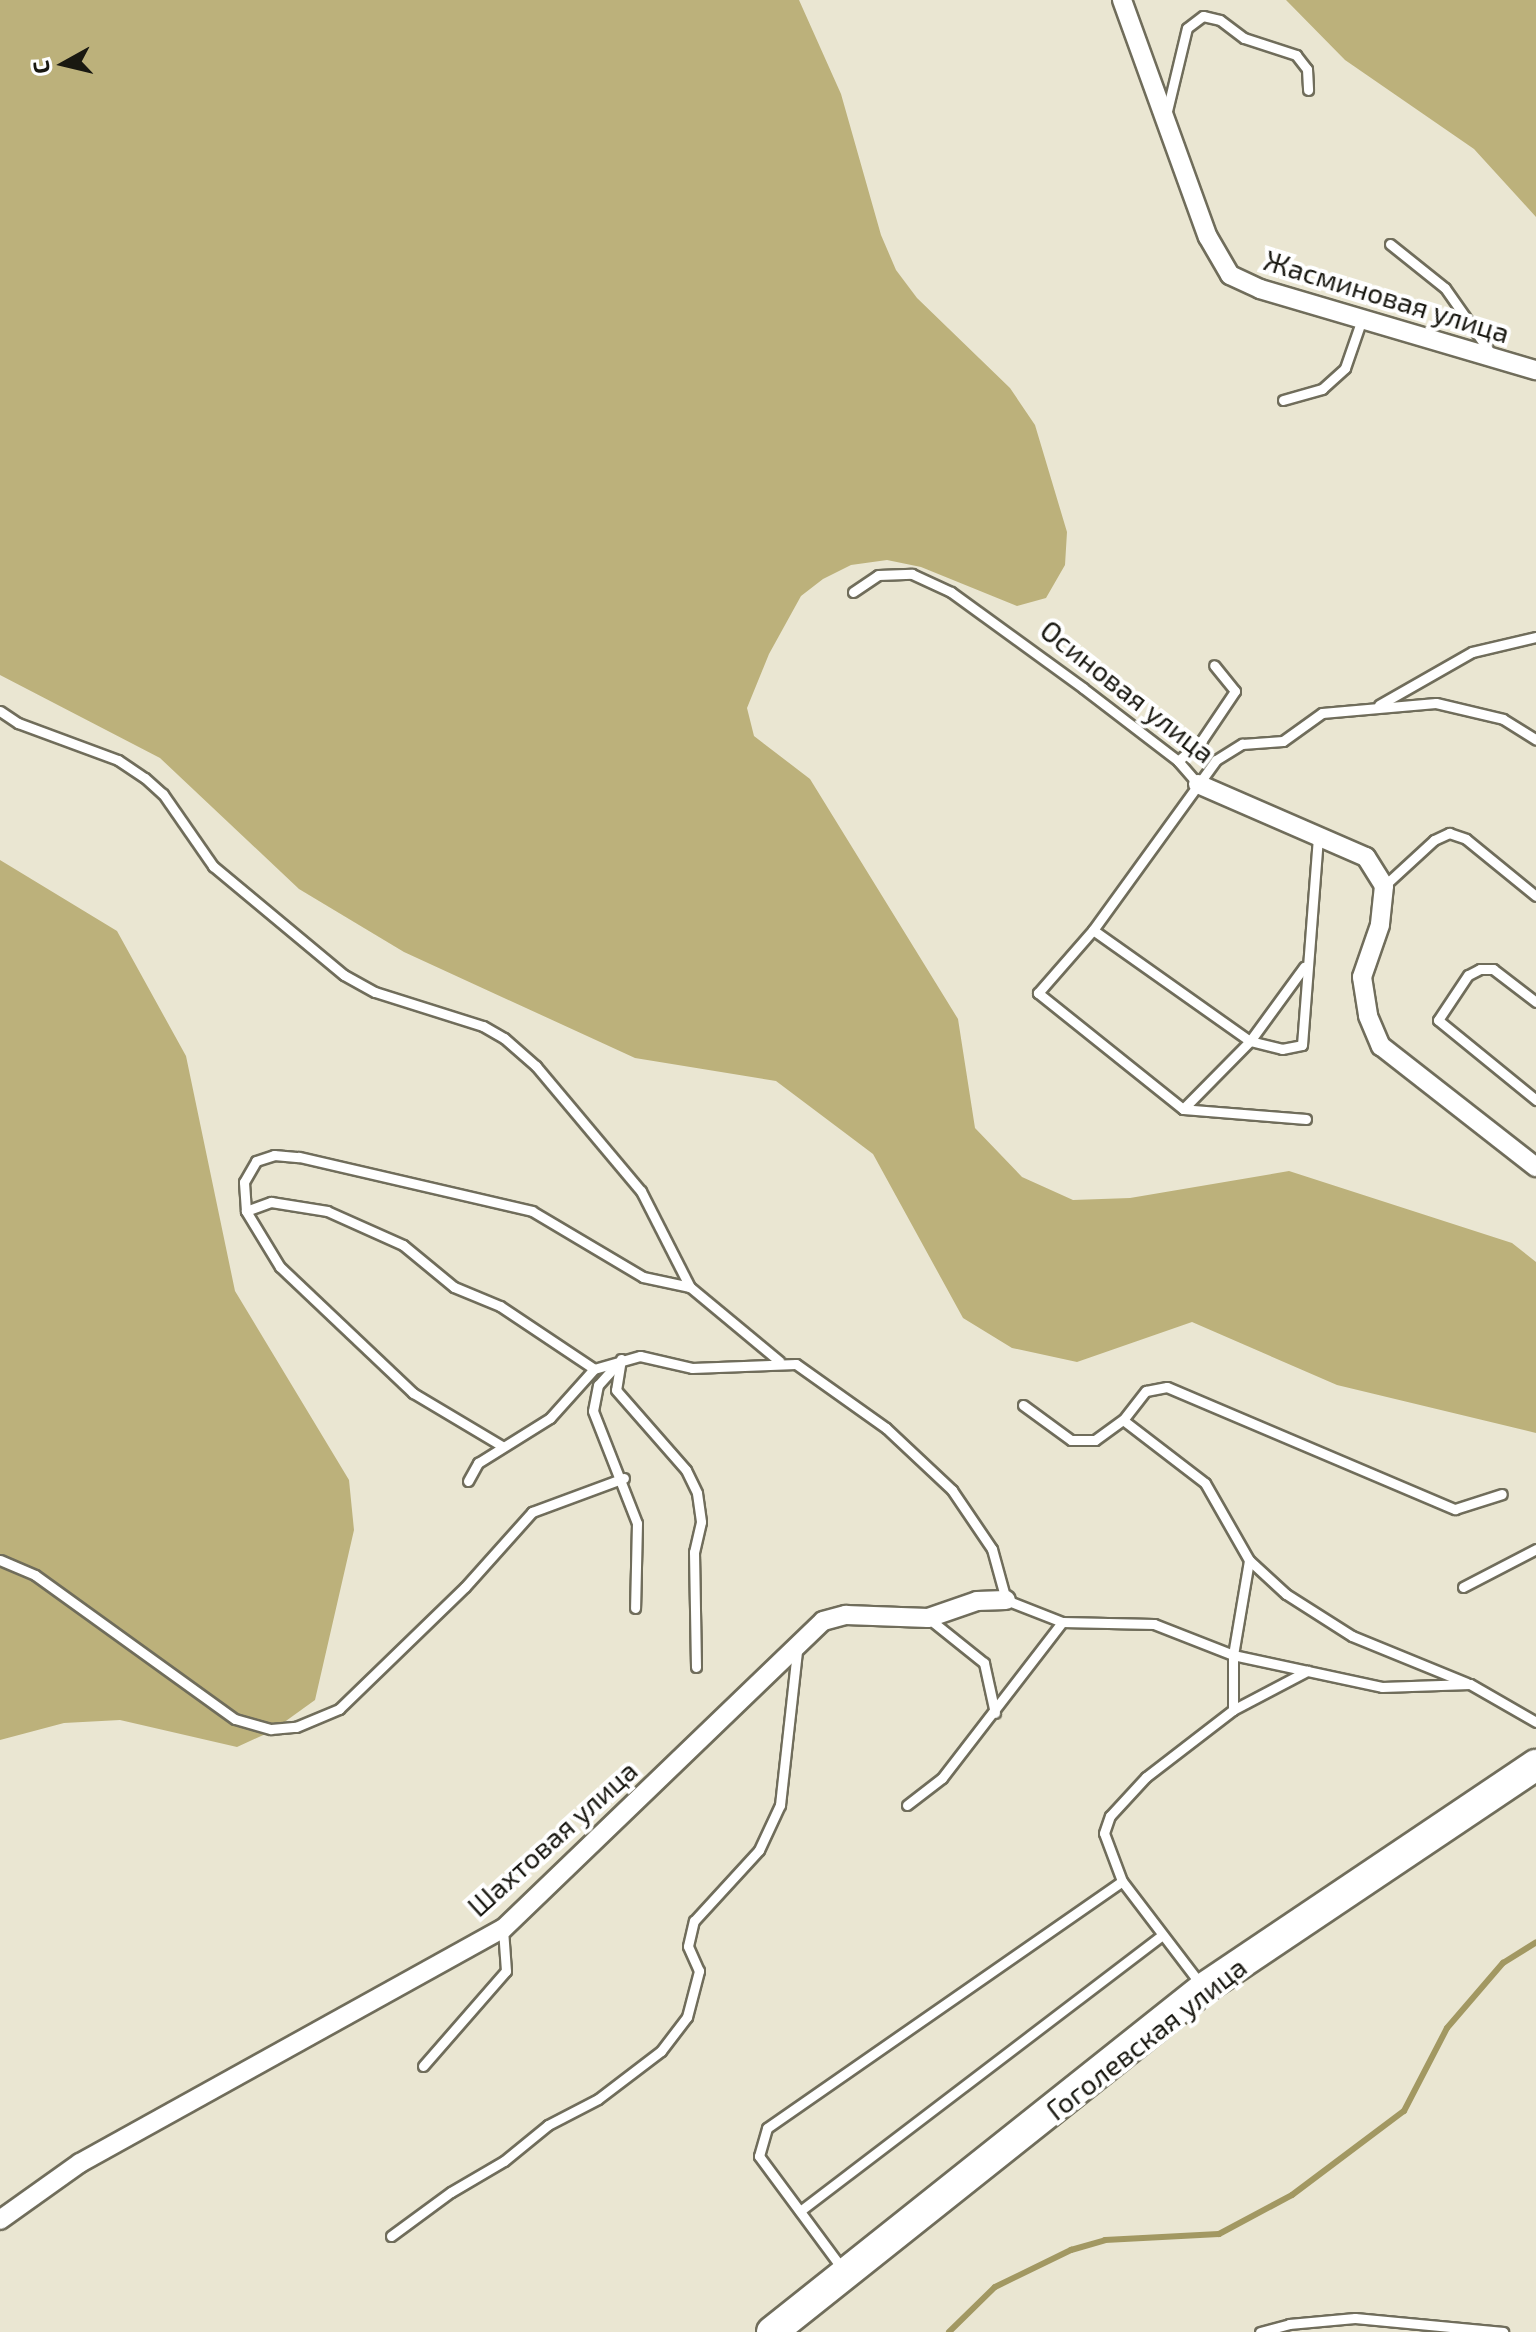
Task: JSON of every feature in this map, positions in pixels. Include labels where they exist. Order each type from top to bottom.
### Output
[{"type":"main road","name":"Гоголевская улица","points":[[772,2332],[1204,1988],[1536,1765]]},
{"type":"street","name":"Жасминовая улица","points":[[1122,0],[1208,237],[1230,275],[1362,319],[1536,370]]},
{"type":"street","name":"Осиновая улица","points":[[1198,784],[1366,857],[1384,886]]},
{"type":"street","points":[[1384,886],[1380,925],[1362,977],[1368,1016],[1381,1046],[1536,1167]]},
{"type":"street","name":"Шахтовая улица","points":[[0,2220],[80,2163],[503,1929],[816,1625],[838,1616],[928,1618],[977,1601],[1006,1600]]},
{"type":"lane","points":[[1165,118],[1187,28],[1203,16],[1220,20],[1244,38],[1296,55],[1307,69],[1308,90]]},
{"type":"lane","points":[[1390,244],[1445,288],[1494,358]]},
{"type":"lane","points":[[1283,400],[1322,389],[1345,368],[1362,319]]},
{"type":"lane","name":"Осиновая улица","points":[[853,592],[878,575],[912,574],[951,592],[1178,761],[1198,784]]},
{"type":"lane","points":[[1373,708],[1472,652],[1536,637]]},
{"type":"lane","points":[[1178,761],[1202,740],[1235,691],[1214,665]]},
{"type":"lane","points":[[1306,1119],[1183,1109],[1038,993],[1093,930],[1216,760],[1242,744],[1283,741],[1322,713],[1436,703],[1503,719],[1536,740]]},
{"type":"lane","points":[[0,711],[18,723],[118,760],[145,778],[163,794],[213,866],[344,975],[375,992],[483,1026],[504,1038],[536,1066],[641,1191],[690,1287],[779,1361]]},
{"type":"lane","points":[[1384,886],[1434,840],[1449,833],[1466,839],[1536,896]]},
{"type":"lane","points":[[1093,930],[1250,1041],[1282,1049],[1302,1045],[1304,967],[1318,834]]},
{"type":"lane","points":[[1183,1109],[1250,1041],[1304,967]]},
{"type":"lane","points":[[1536,1002],[1493,969],[1480,969],[1468,975],[1438,1020],[1536,1100]]},
{"type":"lane","points":[[502,1446],[413,1393],[366,1353],[280,1267],[246,1211],[244,1182],[256,1161],[274,1155],[299,1157],[532,1211],[643,1277],[690,1287]]},
{"type":"lane","points":[[246,1211],[271,1202],[327,1211],[403,1245],[454,1287],[500,1306],[594,1369]]},
{"type":"lane","points":[[621,1359],[598,1385],[593,1411],[624,1478],[637,1523],[635,1608]]},
{"type":"lane","points":[[621,1359],[616,1390],[686,1470],[697,1493],[701,1522],[694,1552],[696,1667]]},
{"type":"lane","points":[[468,1481],[478,1463],[550,1418],[594,1369],[621,1359],[665,1359],[692,1368],[779,1361],[796,1364],[835,1389],[952,1490],[992,1549],[1006,1600],[1062,1622],[1154,1624],[1233,1655],[1382,1687],[1470,1684]]},
{"type":"lane","points":[[1023,1405],[1071,1440],[1095,1440],[1123,1420],[1146,1391],[1167,1387],[1455,1509],[1502,1494]]},
{"type":"lane","points":[[1123,1420],[1205,1483],[1249,1560],[1286,1594],[1352,1636],[1470,1684],[1536,1722]]},
{"type":"lane","points":[[0,1560],[35,1575],[235,1719],[271,1729],[296,1727],[339,1709],[465,1587],[532,1512],[624,1478]]},
{"type":"lane","points":[[1463,1587],[1536,1549]]},
{"type":"lane","points":[[1233,1710],[1233,1655],[1249,1560]]},
{"type":"lane","points":[[928,1618],[984,1663],[995,1713]]},
{"type":"lane","points":[[907,1805],[942,1778],[1062,1622]]},
{"type":"lane","points":[[391,2236],[451,2192],[504,2161],[548,2125],[610,2089],[661,2051],[687,2017],[699,1971],[688,1946],[694,1921],[759,1850],[780,1805],[798,1644]]},
{"type":"lane","points":[[1204,1988],[1160,1937],[1122,1881],[1104,1833],[1110,1816],[1146,1777],[1233,1710],[1307,1671]]},
{"type":"lane","points":[[846,2274],[759,2156],[767,2128],[1122,1881]]},
{"type":"lane","points":[[423,2066],[506,1971],[503,1929]]},
{"type":"lane","points":[[800,2211],[1160,1937]]},
{"type":"lane","points":[[1260,2332],[1289,2324],[1355,2318],[1503,2332]]},
{"type":"shaded area","points":[[0,0],[799,0],[841,94],[881,235],[896,270],[917,298],[1010,388],[1035,425],[1067,532],[1065,565],[1046,598],[1017,606],[921,567],[887,560],[851,565],[823,579],[801,596],[769,654],[747,708],[754,736],[810,779],[958,1019],[975,1128],[1022,1177],[1073,1200],[1130,1198],[1289,1171],[1512,1243],[1536,1262],[1536,1433],[1337,1385],[1192,1322],[1077,1362],[1012,1348],[963,1318],[873,1154],[776,1081],[635,1058],[404,952],[299,889],[160,758],[0,675]]},
{"type":"shaded area","points":[[1286,0],[1536,0],[1536,217],[1474,149],[1345,60]]},
{"type":"shaded area","points":[[0,860],[117,931],[186,1056],[235,1291],[349,1480],[354,1530],[315,1700],[272,1731],[237,1747],[120,1720],[64,1723],[0,1740]]},
{"type":"waterway","points":[[949,2332],[995,2287],[1071,2250],[1105,2240],[1219,2234],[1292,2195],[1404,2111],[1447,2028],[1503,1963],[1536,1942]]}]
